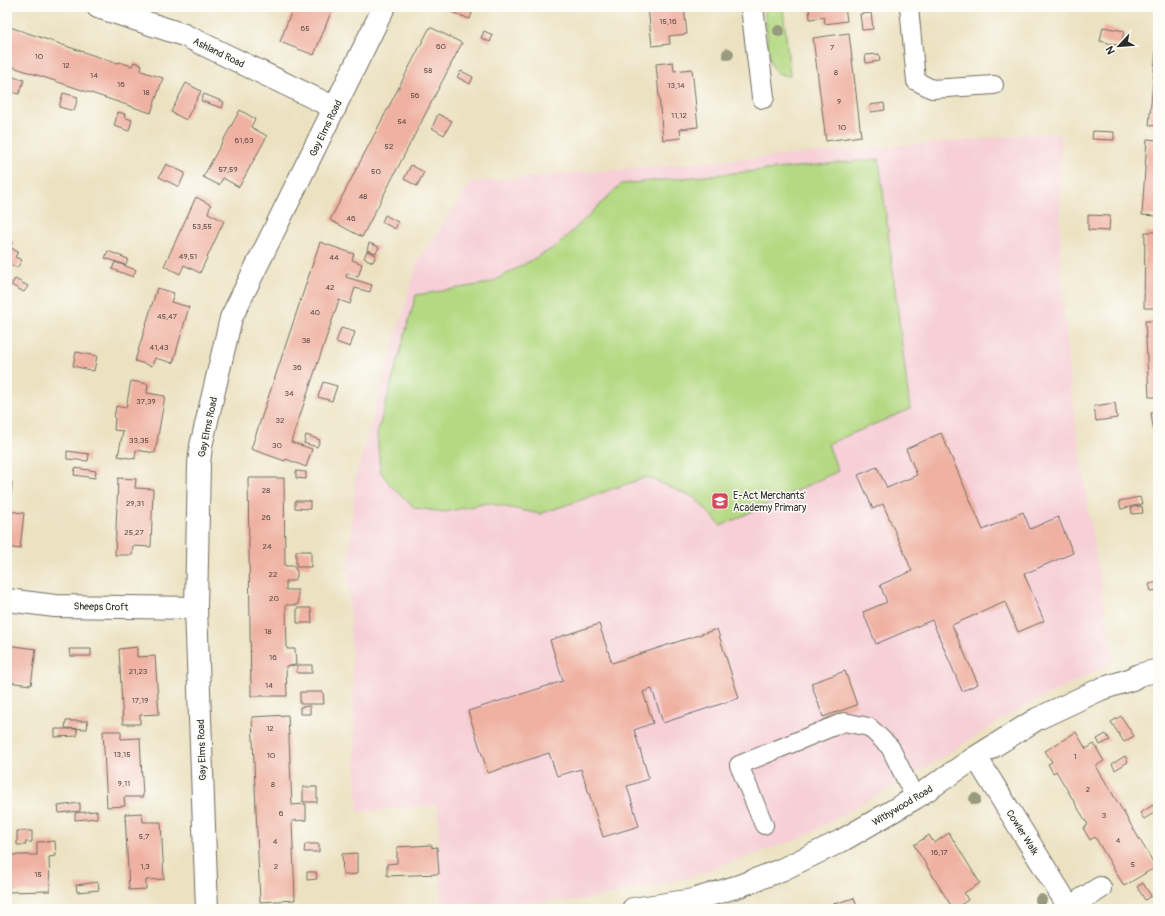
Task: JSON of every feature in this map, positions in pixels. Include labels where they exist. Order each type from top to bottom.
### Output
[{"type":"street","name":"Ashland Road","points":[[98,7],[184,35],[335,108]]},
{"type":"street","name":"Gay Elms Road","points":[[207,909],[196,608],[199,464],[202,446],[232,318],[384,7]]},
{"type":"street","points":[[752,7],[763,97]]},
{"type":"street","name":"Sheeps Croft","points":[[7,600],[54,606],[196,608]]},
{"type":"street","name":"Withywood Road","points":[[633,909],[693,900],[739,886],[781,870],[841,841],[915,798],[976,757],[1037,719],[1101,689],[1132,679],[1139,675],[1158,670]]},
{"type":"street","name":"Cowler Walk","points":[[976,757],[1068,908],[1100,888]]},
{"type":"lane","points":[[909,7],[916,80],[932,89],[994,85]]},
{"type":"lane","points":[[764,825],[740,765],[844,722],[869,727],[890,747],[915,798]]},
{"type":"shaded area","name":"E-Act Merchants' Academy Primary","points":[[1061,132],[1060,265],[1070,384],[1090,521],[1114,662],[1017,710],[925,768],[801,838],[684,879],[585,900],[441,904],[438,805],[358,812],[348,571],[355,480],[417,263],[471,182]]},
{"type":"green space","points":[[764,7],[783,7],[790,76],[779,74],[774,70],[771,63]]},
{"type":"green space","points":[[879,159],[910,409],[828,444],[838,471],[721,526],[695,498],[647,477],[540,514],[487,503],[445,512],[415,508],[391,486],[380,471],[377,434],[416,295],[490,283],[557,246],[621,184]]},
{"type":"building","points":[[293,7],[333,7],[314,55],[280,42]]},
{"type":"building","points":[[438,7],[474,7],[470,19]]},
{"type":"building","points":[[648,7],[684,7],[687,34],[669,36],[670,44],[652,46]]},
{"type":"building","points":[[809,7],[845,7],[847,21],[825,24],[824,17],[810,19]]},
{"type":"building","points":[[871,13],[873,29],[862,30],[860,14]]},
{"type":"building","points":[[7,26],[113,62],[119,62],[132,66],[134,62],[142,65],[141,71],[163,78],[151,113],[7,65]]},
{"type":"building","points":[[430,27],[462,43],[362,237],[330,220]]},
{"type":"building","points":[[1103,27],[1124,31],[1121,46],[1100,41]]},
{"type":"building","points":[[484,31],[493,35],[490,42],[481,38]]},
{"type":"building","points":[[849,33],[861,136],[826,141],[813,38]]},
{"type":"building","points":[[1156,50],[1158,50],[1158,126],[1149,125]]},
{"type":"building","points":[[879,54],[880,61],[866,63],[865,55]]},
{"type":"building","points":[[673,62],[674,71],[692,69],[698,127],[680,129],[681,138],[663,140],[656,64]]},
{"type":"building","points":[[461,71],[473,77],[470,84],[457,77]]},
{"type":"building","points":[[9,76],[24,80],[19,94],[7,91]]},
{"type":"building","points":[[186,83],[201,91],[186,120],[171,112]]},
{"type":"building","points":[[63,93],[78,97],[74,111],[59,107]]},
{"type":"building","points":[[204,94],[224,102],[222,108],[201,101]]},
{"type":"building","points":[[884,103],[885,110],[871,112],[870,105]]},
{"type":"building","points":[[240,110],[255,119],[251,127],[267,136],[239,187],[223,178],[219,185],[203,177]]},
{"type":"building","points":[[118,112],[125,114],[124,117],[132,120],[129,131],[114,126]]},
{"type":"building","points":[[438,114],[452,121],[444,135],[432,128]]},
{"type":"building","points":[[1093,131],[1114,132],[1114,140],[1092,139]]},
{"type":"building","points":[[1147,139],[1158,140],[1158,216],[1142,215]]},
{"type":"building","points":[[166,164],[185,173],[179,187],[159,177]]},
{"type":"building","points":[[411,165],[424,172],[417,186],[404,179]]},
{"type":"building","points":[[196,197],[211,205],[208,213],[224,221],[200,273],[184,265],[180,274],[164,266]]},
{"type":"building","points":[[385,215],[398,222],[395,229],[382,222]]},
{"type":"building","points":[[1088,215],[1110,216],[1109,231],[1088,230]]},
{"type":"building","points":[[1145,232],[1158,232],[1158,308],[1144,308]]},
{"type":"building","points":[[7,239],[13,242],[10,247],[18,252],[15,257],[22,260],[17,268],[11,265],[7,272]]},
{"type":"building","points":[[320,242],[354,254],[352,260],[362,264],[358,277],[347,273],[346,277],[372,285],[370,292],[355,288],[350,304],[339,300],[291,442],[312,449],[306,467],[286,459],[285,461],[251,449]]},
{"type":"building","points":[[369,243],[379,247],[376,253],[367,250]]},
{"type":"building","points":[[108,251],[128,259],[126,265],[105,258]]},
{"type":"building","points":[[367,251],[376,255],[373,262],[364,258]]},
{"type":"building","points":[[115,262],[136,270],[133,277],[112,269]]},
{"type":"building","points":[[15,279],[28,286],[24,292],[11,285]]},
{"type":"building","points":[[157,288],[174,293],[171,302],[189,307],[173,363],[155,358],[152,366],[135,361]]},
{"type":"building","points":[[1145,321],[1158,321],[1158,397],[1149,397]]},
{"type":"building","points":[[341,328],[355,332],[350,347],[336,342]]},
{"type":"building","points":[[76,352],[97,356],[94,371],[73,366]]},
{"type":"building","points":[[131,381],[148,384],[147,393],[165,396],[155,453],[136,450],[135,459],[118,456],[123,431],[114,430],[116,406],[126,408]]},
{"type":"building","points":[[323,382],[337,386],[332,401],[318,397]]},
{"type":"building","points":[[1115,403],[1117,418],[1096,421],[1094,406]]},
{"type":"building","points":[[1158,412],[1158,456],[1157,456],[1151,413]]},
{"type":"building","points":[[941,433],[983,530],[1023,512],[1030,529],[1058,517],[1073,553],[1024,574],[1044,621],[1018,632],[1005,602],[952,625],[978,684],[962,691],[932,620],[876,644],[863,612],[887,602],[880,585],[912,571],[883,504],[873,509],[858,475],[877,467],[887,488],[917,475],[906,449]]},
{"type":"building","points":[[306,435],[320,440],[317,447],[304,443]]},
{"type":"building","points":[[67,451],[89,454],[88,461],[67,459]]},
{"type":"building","points":[[75,468],[96,471],[95,478],[74,475]]},
{"type":"building","points":[[296,471],[306,472],[306,479],[296,478]]},
{"type":"building","points":[[118,478],[136,479],[135,488],[153,489],[151,547],[133,546],[132,555],[115,555]]},
{"type":"building","points":[[248,478],[284,478],[285,566],[293,566],[297,571],[297,577],[294,581],[286,581],[286,590],[298,590],[298,605],[286,605],[287,649],[295,649],[296,665],[286,666],[287,696],[251,696]]},
{"type":"building","points":[[7,482],[12,482],[11,493],[7,493]]},
{"type":"building","points":[[1140,497],[1142,504],[1121,509],[1119,501]]},
{"type":"building","points":[[295,501],[310,501],[310,509],[295,508]]},
{"type":"building","points":[[1142,506],[1143,513],[1132,514],[1131,507]]},
{"type":"building","points":[[7,511],[24,513],[20,549],[7,547]]},
{"type":"building","points":[[296,551],[311,551],[311,567],[296,567]]},
{"type":"building","points":[[1158,582],[1158,590],[1151,591],[1149,584]]},
{"type":"building","points":[[297,608],[311,608],[312,623],[297,623]]},
{"type":"building","points":[[599,624],[612,663],[717,629],[739,698],[663,723],[652,689],[643,692],[653,723],[634,730],[649,779],[627,786],[639,826],[603,837],[581,769],[557,776],[549,753],[488,773],[468,711],[563,681],[550,640]]},
{"type":"building","points":[[7,645],[36,649],[31,685],[7,682]]},
{"type":"building","points":[[137,647],[137,657],[155,656],[159,714],[140,715],[140,724],[123,724],[119,649]]},
{"type":"building","points":[[69,649],[91,649],[91,656],[70,656]]},
{"type":"building","points":[[297,665],[312,665],[312,673],[297,673]]},
{"type":"building","points":[[845,671],[857,705],[823,717],[811,683]]},
{"type":"building","points":[[300,692],[323,692],[324,704],[300,704]]},
{"type":"building","points":[[310,706],[310,714],[300,714],[300,707]]},
{"type":"building","points":[[288,715],[292,805],[306,804],[306,820],[292,821],[295,900],[260,902],[252,717]]},
{"type":"building","points":[[1121,716],[1134,736],[1124,742],[1111,722]]},
{"type":"building","points":[[66,721],[88,721],[87,729],[65,728]]},
{"type":"building","points":[[55,729],[77,729],[77,736],[55,737]]},
{"type":"building","points":[[103,731],[121,731],[121,739],[140,738],[143,797],[124,797],[125,806],[107,807]]},
{"type":"building","points":[[1076,732],[1086,749],[1094,744],[1104,761],[1096,766],[1156,867],[1124,886],[1095,837],[1090,840],[1083,828],[1088,825],[1056,771],[1053,773],[1048,764],[1052,762],[1045,751]]},
{"type":"building","points":[[1106,734],[1110,740],[1100,745],[1097,739]]},
{"type":"building","points":[[1125,756],[1128,762],[1115,770],[1112,764]]},
{"type":"building","points":[[303,787],[317,787],[317,802],[303,802]]},
{"type":"building","points":[[80,803],[80,811],[59,813],[58,806]]},
{"type":"building","points":[[1153,805],[1157,811],[1144,819],[1140,813]]},
{"type":"building","points":[[97,811],[97,818],[75,820],[75,813]]},
{"type":"building","points":[[142,813],[143,822],[161,822],[164,879],[146,880],[146,889],[129,890],[125,814]]},
{"type":"building","points":[[17,831],[32,831],[32,842],[25,842],[26,845],[17,845]]},
{"type":"building","points":[[949,833],[980,883],[964,893],[968,900],[954,909],[914,845],[929,835],[934,843]]},
{"type":"building","points":[[55,841],[56,856],[49,857],[50,891],[7,892],[7,855],[37,855],[37,842]]},
{"type":"building","points":[[305,844],[319,844],[319,852],[304,852]]},
{"type":"building","points":[[432,845],[432,848],[437,847],[439,874],[387,876],[387,864],[397,863],[397,847]]},
{"type":"building","points":[[357,853],[357,874],[343,875],[342,854]]},
{"type":"building","points":[[307,872],[316,872],[317,879],[307,880]]},
{"type":"building","points":[[98,882],[99,890],[77,892],[76,885]]},
{"type":"building","points":[[1143,883],[1151,896],[1145,900],[1137,887]]},
{"type":"building","points":[[854,898],[858,909],[815,909]]},
{"type":"place","name":"E-Act Merchants' Academy Primary","points":[[720,501]]}]
